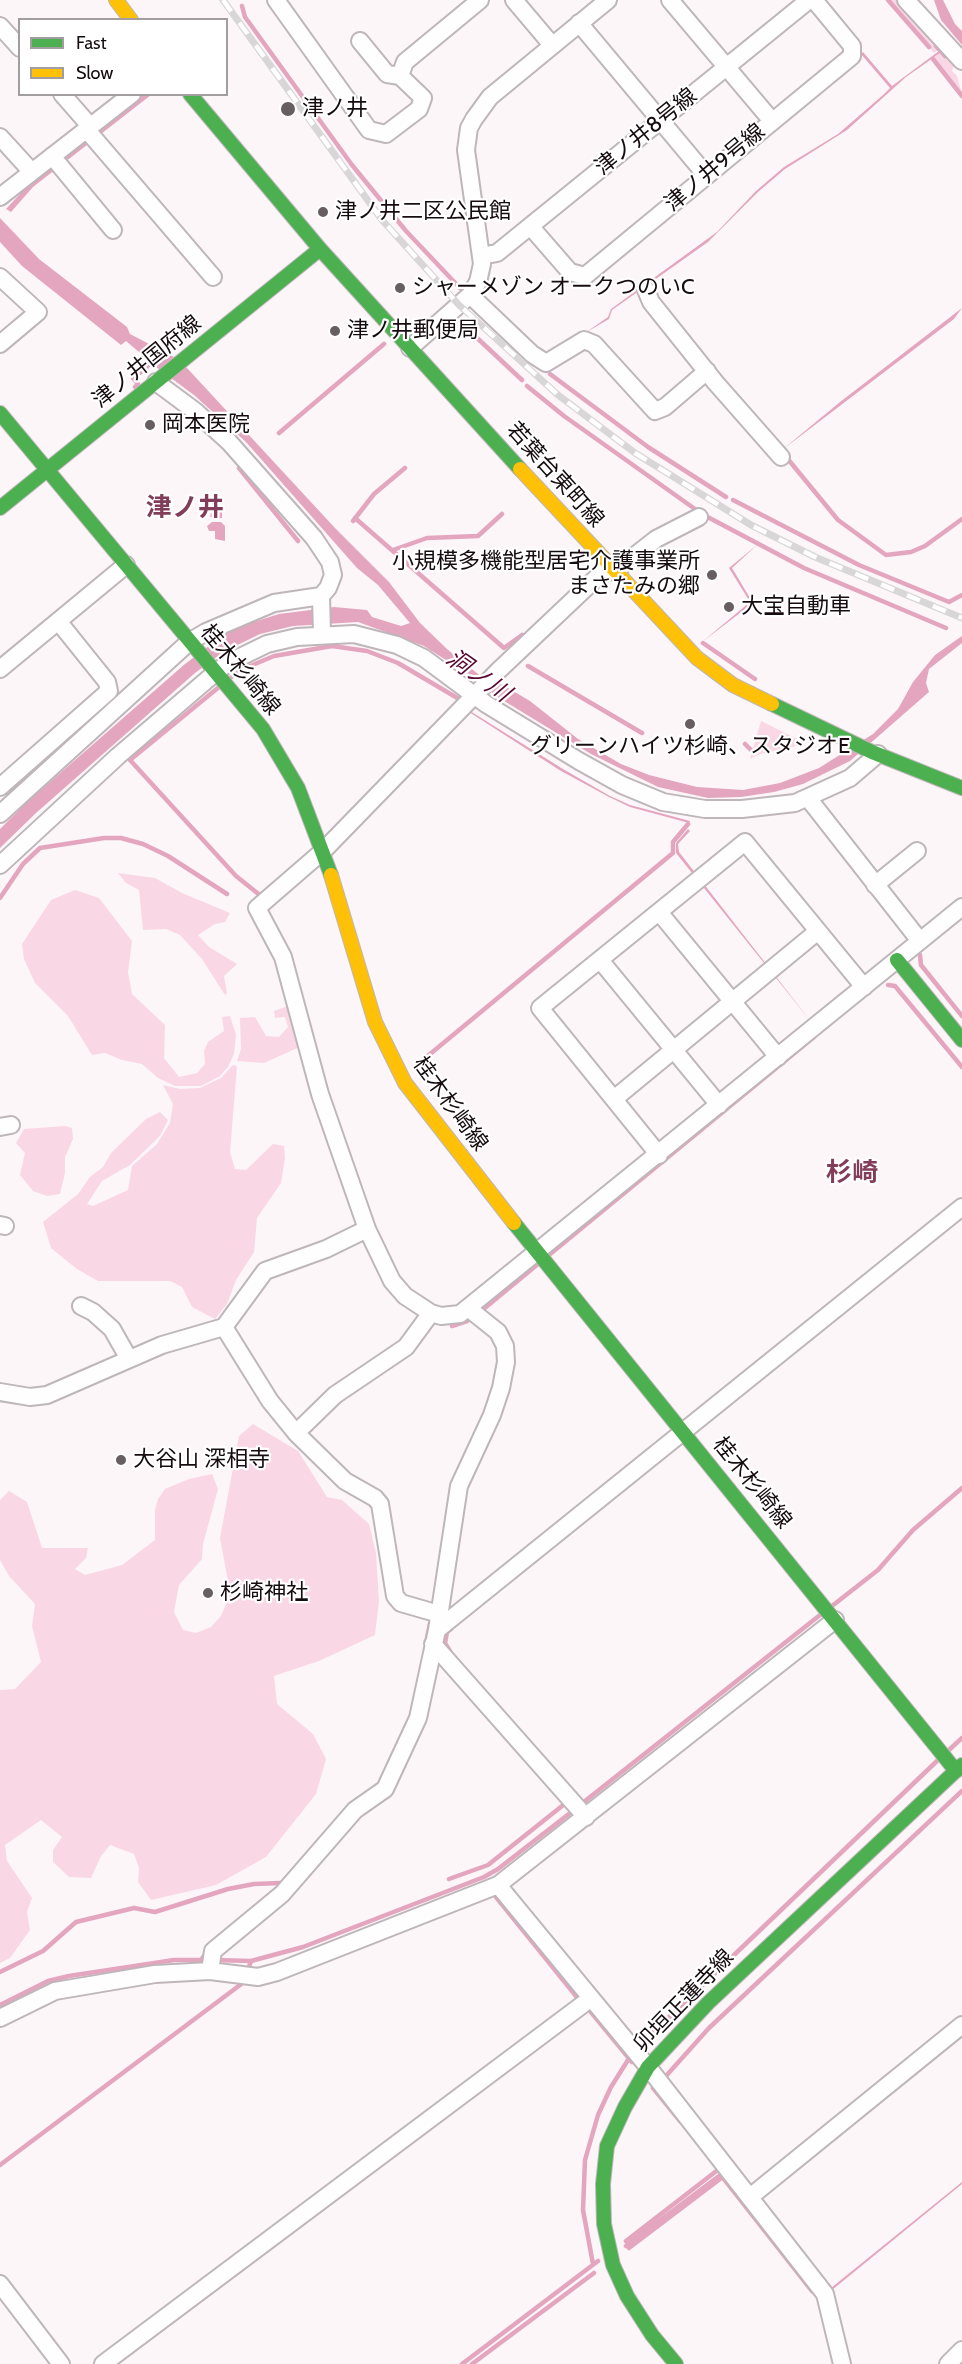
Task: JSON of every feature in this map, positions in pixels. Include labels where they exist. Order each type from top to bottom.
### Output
[{"type":"main road","points":[[116,0],[130,18]]},
{"type":"main road","name":"若葉台東町線","points":[[192,96],[320,249],[611,569],[698,657],[733,685],[875,753],[962,788]]},
{"type":"main road","name":"津ノ井国府線","points":[[0,508],[320,249]]},
{"type":"main road","name":"桂木杉崎線","points":[[0,412],[263,729],[279,755],[298,788],[324,850],[375,1022],[405,1083],[455,1150],[834,1620],[959,1768]]},
{"type":"main road","points":[[897,960],[962,1040]]},
{"type":"main road","name":"卯垣正蓮寺線","points":[[676,2364],[652,2335],[627,2296],[613,2265],[604,2224],[603,2184],[607,2146],[637,2084],[648,2067],[708,2002],[959,1768]]},
{"type":"street","points":[[276,0],[369,130],[386,134],[419,110],[423,98],[400,76],[387,74],[360,41]]},
{"type":"street","points":[[400,76],[405,62],[480,0]]},
{"type":"street","points":[[514,0],[552,45]]},
{"type":"street","points":[[410,348],[470,295],[478,282],[481,256],[466,150],[469,128],[490,97],[608,0]]},
{"type":"street","points":[[670,0],[772,121]]},
{"type":"street","name":"津ノ井8号線","points":[[481,256],[497,253],[809,0]]},
{"type":"street","name":"津ノ井9号線","points":[[530,226],[570,273],[585,276],[852,56],[852,46],[814,0]]},
{"type":"street","points":[[906,0],[962,61]]},
{"type":"street","points":[[579,23],[706,176]]},
{"type":"street","points":[[0,26],[18,46]]},
{"type":"street","points":[[64,96],[213,277]]},
{"type":"street","points":[[0,197],[129,96]]},
{"type":"street","points":[[0,136],[32,172]]},
{"type":"street","points":[[51,156],[113,230]]},
{"type":"street","points":[[0,277],[38,312],[0,344]]},
{"type":"street","points":[[646,290],[651,302],[707,371],[782,457]]},
{"type":"street","points":[[470,295],[532,354],[546,363],[585,340],[594,344],[655,411],[665,407],[707,371]]},
{"type":"street","points":[[0,814],[193,646],[206,632],[274,603],[321,596],[328,588],[333,575],[330,562],[314,538],[229,442],[158,381]]},
{"type":"street","points":[[699,517],[656,538],[611,569],[498,671],[324,850],[257,908],[283,957],[320,1094],[367,1229],[392,1281],[405,1296],[431,1313],[452,1317],[468,1308],[962,907]]},
{"type":"street","points":[[0,669],[126,565]]},
{"type":"street","points":[[321,596],[322,634]]},
{"type":"street","points":[[0,787],[109,691],[107,682],[58,621]]},
{"type":"street","points":[[0,865],[213,671],[267,644],[322,634],[354,634],[398,645],[424,658],[579,761],[622,785],[663,802],[705,809],[742,809],[795,803],[850,777],[875,753]]},
{"type":"street","points":[[808,798],[920,941]]},
{"type":"street","points":[[659,1155],[540,1008],[745,842],[864,987]]},
{"type":"street","points":[[875,885],[918,850]]},
{"type":"street","points":[[659,912],[778,1057]]},
{"type":"street","points":[[614,1099],[818,931]]},
{"type":"street","points":[[600,960],[719,1105]]},
{"type":"street","points":[[436,1629],[962,1207]]},
{"type":"street","points":[[0,1392],[30,1397],[47,1395],[162,1345],[224,1327],[265,1271],[326,1250],[367,1229]]},
{"type":"street","points":[[81,1306],[103,1320],[118,1339],[129,1359]]},
{"type":"street","points":[[210,1971],[213,1951],[282,1894],[355,1810],[385,1789],[418,1719],[436,1629],[459,1486],[492,1415],[501,1388],[506,1362],[505,1346],[498,1332],[468,1308]]},
{"type":"street","points":[[296,1433],[335,1395],[406,1347],[431,1313]]},
{"type":"street","points":[[224,1327],[270,1401],[296,1433],[345,1481],[375,1498],[380,1504],[395,1596],[436,1629],[586,1817]]},
{"type":"street","points":[[0,2018],[55,1991],[155,1974],[210,1971],[258,1977],[277,1972],[498,1886],[834,1620]]},
{"type":"street","points":[[498,1886],[590,2000],[648,2067],[825,2294],[842,2364]]},
{"type":"street","points":[[103,2364],[590,2000]]},
{"type":"street","points":[[750,2197],[962,2025]]},
{"type":"street","points":[[0,2283],[61,2364]]},
{"type":"street","points":[[948,2364],[962,2350]]},
{"type":"shaded area","points":[[889,0],[898,0],[956,61],[952,71],[957,76],[962,94],[934,58],[940,53],[938,50],[934,53]]},
{"type":"shaded area","points":[[761,721],[801,741],[801,745],[760,754],[750,759]]},
{"type":"shaded area","points":[[118,873],[155,878],[182,893],[230,913],[225,922],[215,924],[198,935],[209,947],[237,964],[224,976],[227,993],[225,995],[202,959],[180,935],[166,929],[143,930],[139,890],[126,883]]},
{"type":"shaded area","points":[[75,890],[99,898],[132,941],[128,972],[132,994],[165,1025],[164,1058],[179,1077],[197,1073],[205,1064],[204,1051],[208,1042],[224,1031],[222,1017],[230,1016],[236,1035],[234,1054],[228,1067],[220,1076],[201,1086],[175,1086],[158,1078],[142,1064],[122,1060],[105,1053],[92,1055],[68,1016],[35,983],[24,959],[22,944],[51,900]]},
{"type":"shaded area","points":[[294,1004],[304,1045],[264,1063],[237,1061],[241,1049],[240,1018],[255,1017],[266,1036],[279,1037],[288,1027],[285,1017],[275,1018],[274,1011]]},
{"type":"shaded area","points":[[233,1065],[237,1066],[230,1152],[235,1169],[246,1170],[273,1144],[284,1146],[285,1158],[281,1183],[257,1218],[254,1252],[236,1280],[227,1304],[215,1319],[192,1307],[182,1287],[170,1281],[98,1281],[77,1269],[51,1248],[43,1222],[78,1194],[90,1177],[103,1167],[111,1153],[146,1119],[160,1112],[168,1120],[160,1136],[130,1165],[102,1181],[87,1204],[93,1206],[128,1190],[132,1166],[157,1144],[170,1123],[173,1104],[163,1085],[180,1089],[200,1088],[221,1078]]},
{"type":"shaded area","points":[[65,1126],[72,1128],[73,1139],[65,1157],[65,1173],[60,1194],[47,1196],[33,1191],[20,1175],[25,1153],[16,1143],[24,1129]]},
{"type":"shaded area","points":[[253,1424],[298,1451],[327,1497],[342,1500],[369,1524],[376,1553],[379,1601],[375,1635],[319,1661],[274,1676],[277,1704],[313,1734],[326,1759],[316,1794],[266,1857],[216,1885],[151,1900],[138,1882],[139,1868],[134,1854],[110,1845],[101,1856],[91,1878],[69,1877],[53,1862],[53,1850],[62,1837],[41,1820],[5,1845],[7,1861],[32,1898],[27,1912],[30,1930],[10,1958],[0,1963],[0,1690],[15,1689],[41,1662],[32,1626],[35,1604],[9,1576],[0,1560],[0,1500],[9,1491],[27,1502],[42,1548],[88,1548],[86,1558],[75,1569],[85,1575],[122,1565],[155,1540],[155,1510],[158,1499],[165,1489],[189,1479],[212,1474],[218,1489],[203,1544],[202,1559],[179,1585],[174,1612],[183,1630],[196,1633],[211,1627],[221,1616],[227,1602],[229,1587],[220,1538],[239,1436]]},
{"type":"water","points":[[934,0],[943,0],[955,24],[962,31],[962,45],[941,20]]},
{"type":"water","points":[[939,51],[940,53],[906,77],[847,130],[785,169],[758,192],[708,242],[612,310],[609,319],[585,333],[608,317],[611,309],[717,232],[756,191],[784,167],[838,134],[890,88],[861,54],[863,52],[892,86]]},
{"type":"water","points":[[142,96],[150,96],[33,187],[11,212],[6,209],[30,183]]},
{"type":"water","name":"洞ノ川","points":[[0,218],[39,259],[127,327],[130,334],[174,357],[187,368],[334,527],[389,582],[420,623],[447,649],[483,678],[498,682],[530,701],[578,739],[621,764],[649,775],[697,787],[743,790],[780,783],[819,768],[873,734],[898,709],[913,682],[935,655],[962,636],[962,643],[929,669],[926,683],[929,692],[850,761],[803,784],[774,792],[741,797],[708,798],[658,787],[591,754],[496,696],[477,680],[424,646],[358,622],[293,626],[260,634],[225,651],[195,673],[36,813],[0,848],[0,829],[27,802],[185,664],[222,636],[247,624],[279,614],[334,607],[367,610],[372,617],[401,626],[410,623],[378,585],[357,568],[246,442],[194,395],[152,364],[148,369],[143,364],[146,358],[126,341],[121,345],[22,266],[0,242]]},
{"type":"water","points":[[962,308],[954,319],[782,450],[840,402]]},
{"type":"water","points":[[212,499],[222,509],[222,518],[213,519],[210,516],[215,507],[209,501]]},
{"type":"water","points":[[212,522],[221,522],[225,526],[225,541],[215,539],[215,531],[209,531],[207,526]]},
{"type":"water","points":[[757,545],[732,568],[753,603],[702,642],[750,602],[729,568]]},
{"type":"water","points":[[470,711],[610,796],[630,805],[690,821],[689,823],[630,807],[609,797],[561,771]]},
{"type":"water","points":[[688,829],[690,831],[678,844],[679,852],[812,1023],[676,853],[676,843]]},
{"type":"water","points":[[962,2182],[962,2184],[832,2290],[831,2288]]},
{"type":"waterway","points":[[888,0],[929,47]]},
{"type":"waterway","points":[[242,6],[245,17],[352,165],[406,231],[460,288]]},
{"type":"waterway","points":[[936,46],[945,56]]},
{"type":"waterway","points":[[933,59],[962,96]]},
{"type":"waterway","points":[[460,322],[522,380]]},
{"type":"waterway","points":[[279,433],[384,344]]},
{"type":"waterway","points":[[135,387],[138,384],[133,378],[141,372]]},
{"type":"waterway","points":[[550,374],[648,447],[726,497]]},
{"type":"waterway","points":[[527,386],[564,416],[702,514],[804,568],[946,628]]},
{"type":"waterway","points":[[787,458],[838,520],[886,555],[911,552],[925,546],[962,519]]},
{"type":"waterway","points":[[239,468],[298,541]]},
{"type":"waterway","points":[[353,521],[374,494],[405,468]]},
{"type":"waterway","points":[[733,500],[859,565],[949,602],[962,595]]},
{"type":"waterway","points":[[393,550],[427,538],[478,536],[502,514]]},
{"type":"waterway","points":[[355,518],[504,648],[522,635]]},
{"type":"waterway","points":[[703,643],[755,679]]},
{"type":"waterway","points":[[230,678],[243,669],[274,656],[332,646],[367,651],[398,663],[459,699]]},
{"type":"waterway","points":[[528,666],[642,733]]},
{"type":"waterway","points":[[219,687],[130,760],[236,876],[261,896]]},
{"type":"waterway","points":[[745,744],[752,751]]},
{"type":"waterway","points":[[418,1064],[673,853],[673,842],[688,824]]},
{"type":"waterway","points":[[0,898],[23,864],[40,848],[104,838],[121,838],[143,844],[168,856],[227,894]]},
{"type":"waterway","points":[[920,955],[921,965],[962,1016]]},
{"type":"waterway","points":[[888,985],[895,986],[962,1067]]},
{"type":"waterway","points":[[549,1255],[814,1037]]},
{"type":"waterway","points":[[480,1312],[538,1264]]},
{"type":"waterway","points":[[452,1326],[467,1321]]},
{"type":"waterway","points":[[832,1606],[878,1570],[913,1530],[962,1488]]},
{"type":"waterway","points":[[427,1638],[432,1614]]},
{"type":"waterway","points":[[580,1805],[820,1615]]},
{"type":"waterway","points":[[451,1629],[447,1632],[445,1643],[451,1653]]},
{"type":"waterway","points":[[949,1750],[962,1738]]},
{"type":"waterway","points":[[637,2042],[643,2042],[938,1760]]},
{"type":"waterway","points":[[666,2076],[709,2028],[962,1791]]},
{"type":"waterway","points":[[449,1879],[488,1865],[562,1806]]},
{"type":"waterway","points":[[214,1960],[251,1961],[303,1947],[484,1877],[498,1869],[574,1810]]},
{"type":"waterway","points":[[0,1972],[43,1951],[76,1922],[134,1908],[155,1912],[228,1889],[254,1884],[281,1883]]},
{"type":"waterway","points":[[496,1897],[580,2001]]},
{"type":"waterway","points":[[201,1960],[208,1950]]},
{"type":"waterway","points":[[0,2005],[48,1981],[69,1976],[174,1960],[203,1960]]},
{"type":"waterway","points":[[0,2165],[244,1982],[251,1961]]},
{"type":"waterway","points":[[590,2011],[632,2062]]},
{"type":"waterway","points":[[593,2264],[583,2210],[585,2160],[598,2115],[611,2087],[628,2060]]},
{"type":"waterway","points":[[653,2088],[680,2121]]},
{"type":"waterway","points":[[626,2241],[719,2169]]},
{"type":"waterway","points":[[626,2246],[723,2173]]},
{"type":"waterway","points":[[723,2174],[724,2179],[812,2291]]},
{"type":"waterway","points":[[629,2248],[720,2179]]},
{"type":"waterway","points":[[462,2364],[598,2261]]},
{"type":"waterway","points":[[472,2364],[594,2273]]},
{"type":"railway","points":[[223,0],[382,220],[459,305],[558,395],[635,453],[751,525],[815,557],[962,618]]},
{"type":"traffic: fast","points":[[192,96],[320,249],[520,469]]},
{"type":"traffic: fast","points":[[0,508],[320,249]]},
{"type":"traffic: fast","points":[[0,413],[263,729],[298,788],[331,875]]},
{"type":"traffic: fast","points":[[772,704],[872,752],[962,788]]},
{"type":"traffic: fast","points":[[897,960],[962,1040]]},
{"type":"traffic: fast","points":[[514,1223],[956,1771]]},
{"type":"traffic: fast","points":[[676,2364],[652,2335],[627,2296],[613,2265],[604,2224],[603,2184],[607,2146],[625,2107],[648,2067],[708,2003],[962,1765]]},
{"type":"traffic: slow","points":[[116,0],[130,18]]},
{"type":"traffic: slow","points":[[520,469],[697,658],[733,685],[772,704]]},
{"type":"traffic: slow","points":[[331,875],[375,1022],[405,1083],[514,1223]]},
{"type":"place","name":"津ノ井","points":[[288,109]]},
{"type":"place","name":"津ノ井二区公民館","points":[[323,212]]},
{"type":"place","name":"シャーメゾン オークつのいC","points":[[400,288]]},
{"type":"place","name":"津ノ井郵便局","points":[[335,331]]},
{"type":"place","name":"岡本医院","points":[[150,425]]},
{"type":"place","name":"小規模多機能型居宅介護事業所 まさたみの郷","points":[[712,575]]},
{"type":"place","name":"大宝自動車","points":[[729,607]]},
{"type":"place","name":"グリーンハイツ杉崎、スタジオE","points":[[690,724]]},
{"type":"place","name":"大谷山 深相寺","points":[[121,1460]]},
{"type":"place","name":"杉崎神社","points":[[208,1593]]},
{"type":"district","name":"津ノ井","points":[[185,508]]},
{"type":"district","name":"杉崎","points":[[852,1173]]}]
